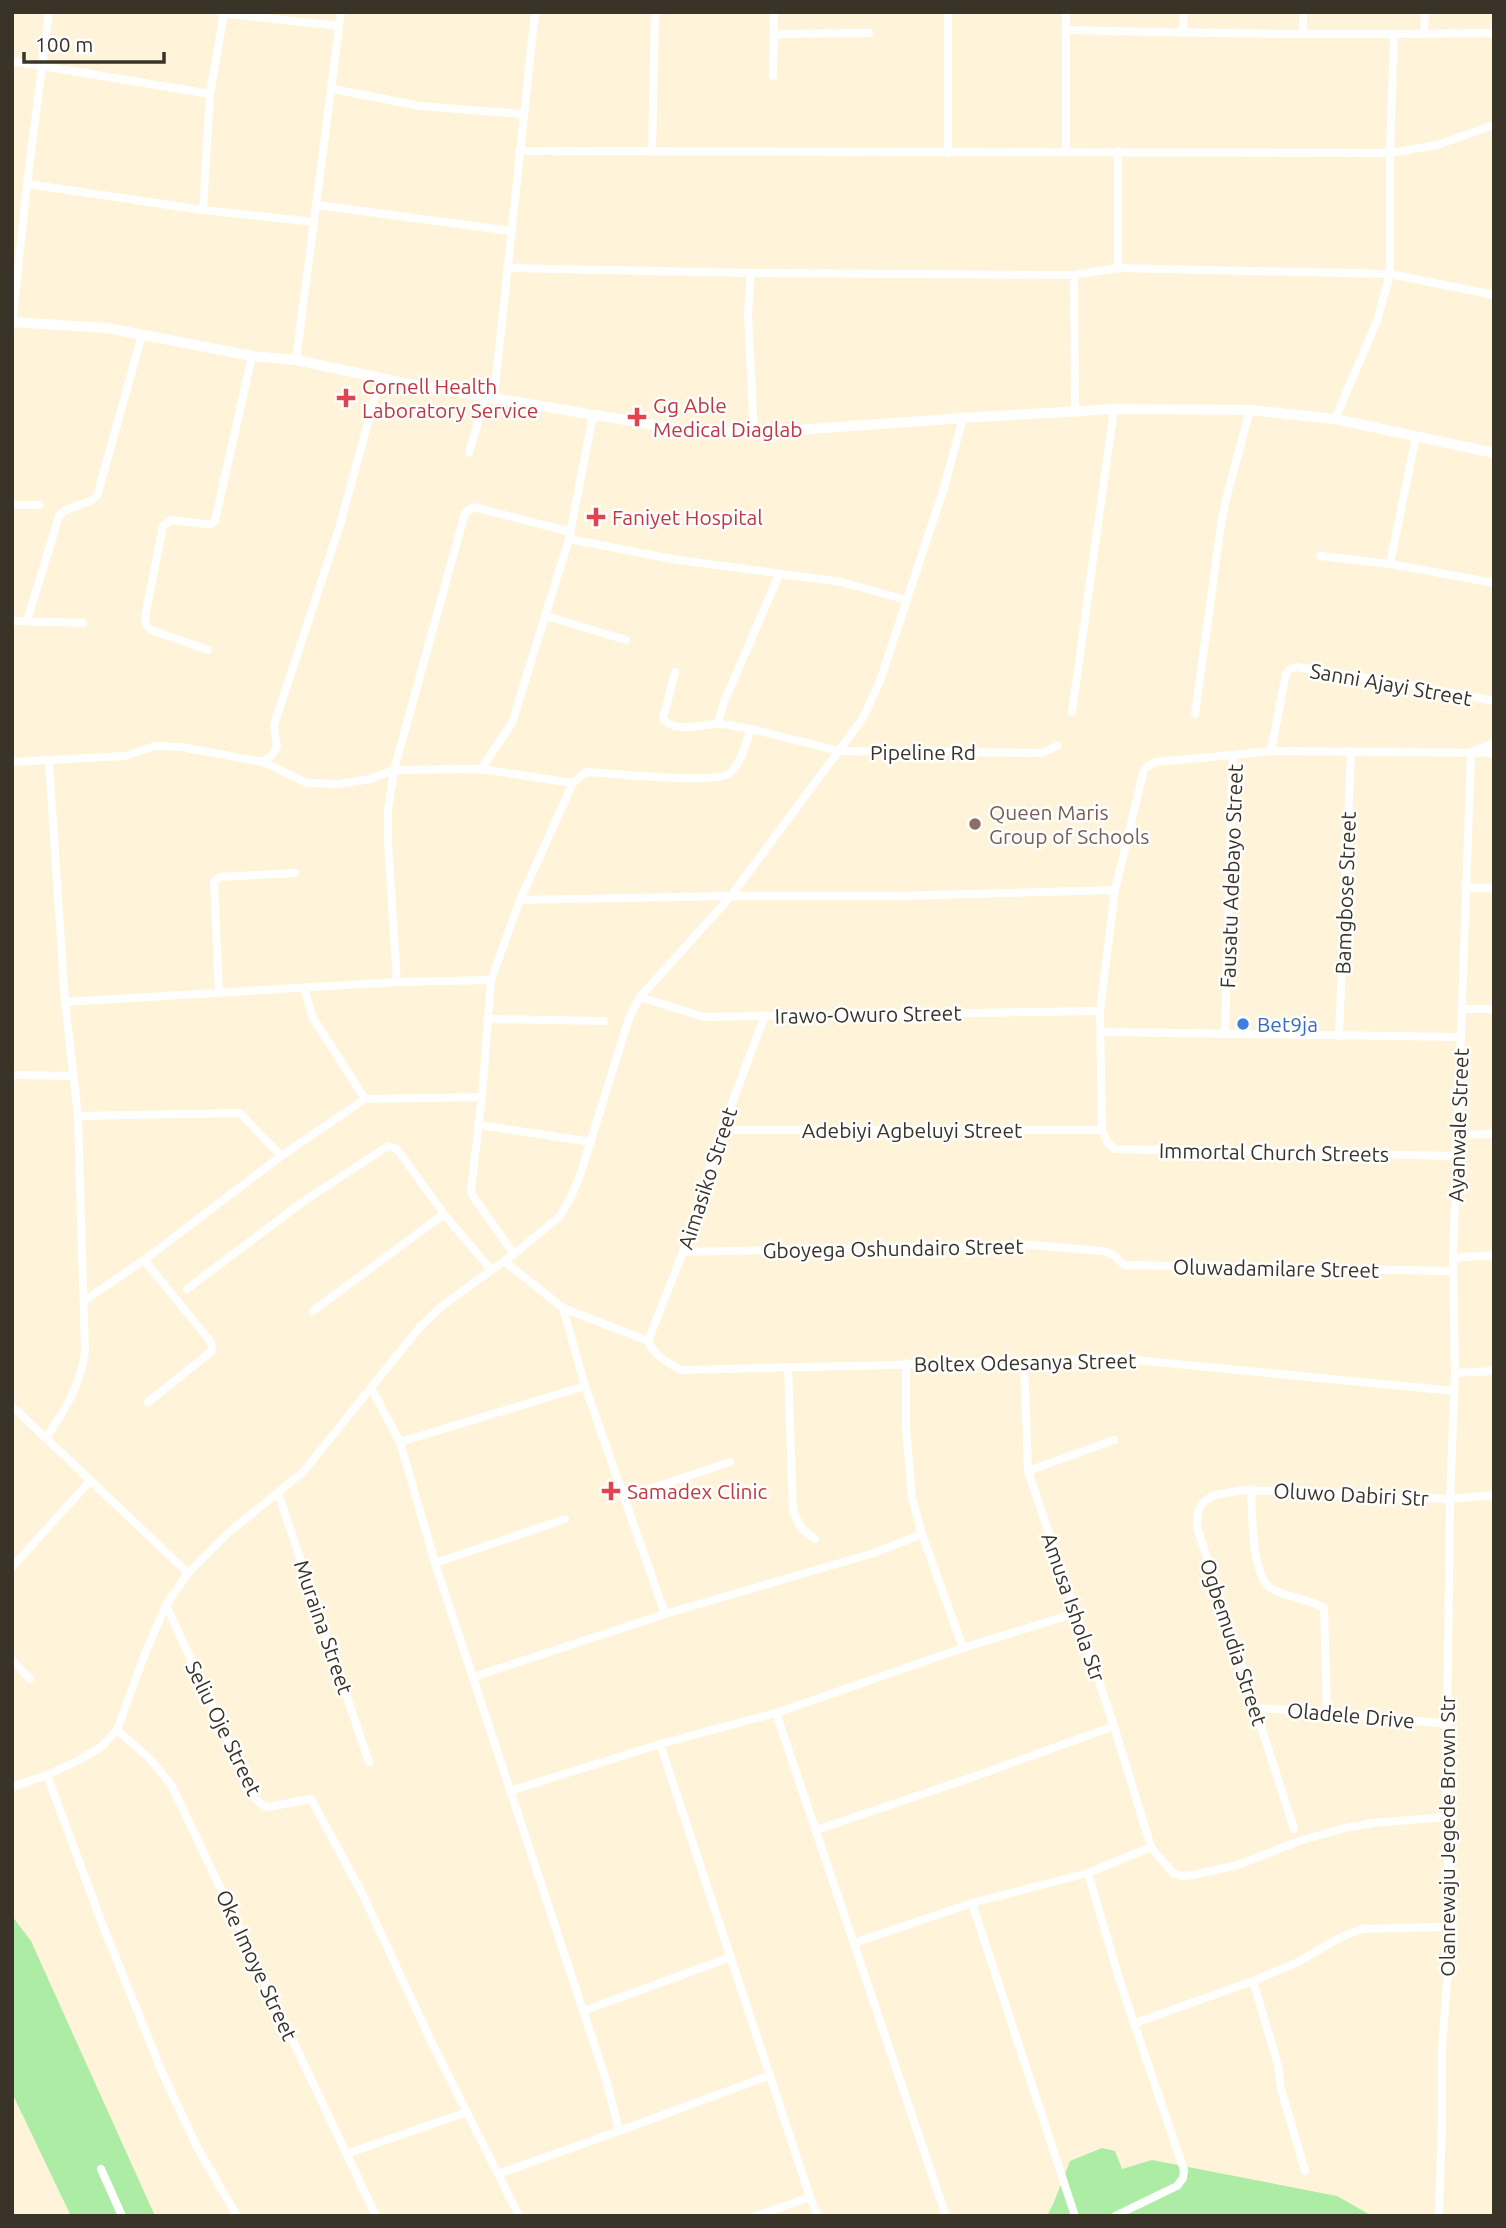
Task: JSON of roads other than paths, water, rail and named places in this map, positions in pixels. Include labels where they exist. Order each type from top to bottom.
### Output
[{"type":"main road","points":[[12,323],[107,328],[252,356],[296,360],[380,378],[684,430],[754,433],[1114,409],[1250,411],[1335,419],[1494,453]]},
{"type":"street","points":[[12,323],[49,12]]},
{"type":"street","points":[[296,360],[341,12]]},
{"type":"street","points":[[469,453],[489,397],[507,268],[535,12]]},
{"type":"street","points":[[652,151],[655,12]]},
{"type":"street","points":[[773,76],[774,12]]},
{"type":"street","points":[[948,12],[948,153]]},
{"type":"street","points":[[1066,12],[1066,152]]},
{"type":"street","points":[[1183,33],[1184,12]]},
{"type":"street","points":[[1303,12],[1303,32]]},
{"type":"street","points":[[1424,34],[1425,12]]},
{"type":"street","points":[[203,210],[210,94],[221,13],[340,26]]},
{"type":"street","points":[[1066,30],[1394,35],[1494,33]]},
{"type":"street","points":[[774,34],[869,33]]},
{"type":"street","points":[[1335,419],[1377,321],[1390,274],[1394,35]]},
{"type":"street","points":[[12,61],[210,94]]},
{"type":"street","points":[[333,89],[420,106],[523,114]]},
{"type":"street","points":[[519,150],[1390,153],[1437,145],[1494,125]]},
{"type":"street","points":[[1118,151],[1118,268]]},
{"type":"street","points":[[27,184],[203,210],[314,222]]},
{"type":"street","points":[[317,205],[511,231]]},
{"type":"street","points":[[507,268],[1074,275],[1118,268],[1390,274],[1494,295]]},
{"type":"street","points":[[751,273],[748,315],[754,433]]},
{"type":"street","points":[[1074,275],[1074,413]]},
{"type":"street","points":[[27,621],[59,516],[63,511],[89,503],[97,496],[142,335]]},
{"type":"street","points":[[208,650],[151,630],[146,625],[145,617],[163,526],[171,520],[206,524],[215,521],[252,356]]},
{"type":"street","points":[[263,762],[277,747],[274,725],[340,525],[380,378]]},
{"type":"street","points":[[1072,712],[1114,409]]},
{"type":"street","points":[[1195,714],[1221,525],[1250,411]]},
{"type":"street","points":[[481,769],[512,723],[570,535],[593,415]]},
{"type":"street","points":[[12,1787],[47,1775],[101,1747],[117,1730],[166,1605],[188,1573],[228,1534],[303,1472],[420,1327],[443,1305],[514,1254],[559,1216],[572,1195],[629,1018],[640,996],[731,896],[863,718],[880,681],[943,491],[963,418]]},
{"type":"street","points":[[1390,564],[1416,436]]},
{"type":"street","points":[[12,505],[39,505]]},
{"type":"street","points":[[397,982],[388,809],[394,770],[467,510],[473,507],[570,535],[672,559],[841,582],[906,600]]},
{"type":"street","points":[[1320,556],[1390,564],[1494,583]]},
{"type":"street","points":[[718,724],[724,702],[779,575]]},
{"type":"street","points":[[545,616],[626,640]]},
{"type":"street","points":[[12,621],[83,623]]},
{"type":"street","name":"Sanni Ajayi Street","points":[[1271,751],[1286,673],[1297,667],[1494,701]]},
{"type":"street","name":"Pipeline Rd","points":[[675,671],[663,719],[674,726],[718,724],[751,729],[839,751],[1042,753],[1057,746]]},
{"type":"street","points":[[514,1254],[472,1195],[491,980],[520,900],[573,783],[586,772],[663,778],[722,777],[734,769],[751,729]]},
{"type":"street","points":[[1471,752],[1494,743]]},
{"type":"street","points":[[12,762],[125,756],[155,746],[181,747],[263,762],[307,783],[370,779],[394,770],[481,769],[573,783]]},
{"type":"street","name":"Fausatu Adebayo Street","points":[[1225,1033],[1233,755],[1271,751],[1494,752]]},
{"type":"street","name":"Bamgbose Street","points":[[1339,1035],[1351,751]]},
{"type":"street","name":"Ayanwale Street","points":[[1450,1499],[1455,1373],[1453,1258],[1471,752]]},
{"type":"street","points":[[1102,1130],[1100,1011],[1115,890],[1144,769],[1155,762],[1233,755]]},
{"type":"street","points":[[47,1437],[76,1391],[85,1351],[78,1116],[65,1002],[49,762]]},
{"type":"street","points":[[219,993],[214,881],[220,877],[295,873]]},
{"type":"street","points":[[1465,888],[1494,888]]},
{"type":"street","points":[[520,900],[896,896],[1115,890]]},
{"type":"street","points":[[65,1002],[397,982],[491,980]]},
{"type":"street","points":[[304,989],[313,1018],[365,1099]]},
{"type":"street","name":"Irawo-Owuro Street","points":[[640,996],[704,1017],[1100,1011]]},
{"type":"street","points":[[1461,1009],[1494,1009]]},
{"type":"street","name":"Aimasiko Street","points":[[648,1341],[683,1252],[722,1130],[765,1016]]},
{"type":"street","points":[[487,1019],[604,1021]]},
{"type":"street","points":[[1101,1032],[1461,1037]]},
{"type":"street","points":[[12,1075],[74,1076]]},
{"type":"street","points":[[84,1301],[144,1260],[281,1156],[365,1099],[482,1097]]},
{"type":"street","points":[[78,1116],[240,1113],[281,1156]]},
{"type":"street","points":[[479,1125],[591,1142]]},
{"type":"street","name":"Adebiyi Agbeluyi Street","points":[[722,1130],[1102,1130]]},
{"type":"street","name":"Immortal Church Streets","points":[[1102,1130],[1107,1142],[1115,1149],[1456,1156]]},
{"type":"street","points":[[1458,1136],[1494,1134]]},
{"type":"street","points":[[187,1289],[303,1201],[388,1146],[397,1149],[444,1214],[491,1270]]},
{"type":"street","points":[[313,1311],[444,1214]]},
{"type":"street","name":"Gboyega Oshundairo Street","points":[[683,1252],[1031,1245],[1103,1251]]},
{"type":"street","name":"Oluwadamilare Street","points":[[1103,1251],[1114,1255],[1124,1265],[1453,1272]]},
{"type":"street","points":[[1453,1258],[1494,1255]]},
{"type":"street","points":[[144,1260],[212,1342],[213,1347],[212,1351],[148,1402]]},
{"type":"street","points":[[504,1261],[563,1308],[648,1341]]},
{"type":"street","points":[[563,1308],[585,1386],[665,1614]]},
{"type":"street","name":"Boltex Odesanya Street","points":[[648,1341],[662,1360],[681,1370],[1114,1358],[1454,1391]]},
{"type":"street","name":"Amusa Ishola Str","points":[[1024,1362],[1028,1471],[1114,1726],[1151,1847]]},
{"type":"street","points":[[906,1363],[906,1428],[912,1497],[922,1534],[963,1648]]},
{"type":"street","points":[[788,1367],[793,1511],[801,1528],[815,1539]]},
{"type":"street","points":[[1455,1373],[1494,1371]]},
{"type":"street","points":[[400,1442],[585,1386]]},
{"type":"street","points":[[371,1388],[400,1442],[435,1563],[607,2083],[619,2131]]},
{"type":"street","points":[[12,1406],[188,1573]]},
{"type":"street","points":[[1028,1471],[1114,1440]]},
{"type":"street","points":[[626,1497],[730,1462]]},
{"type":"street","points":[[12,1567],[90,1481]]},
{"type":"street","points":[[1251,1489],[1254,1547],[1265,1583],[1273,1589],[1315,1602],[1324,1608],[1327,1712]]},
{"type":"street","name":"Oluwo Dabiri Str","points":[[1251,1489],[1450,1499],[1494,1494]]},
{"type":"street","name":"Ogbemudia Street","points":[[1251,1489],[1215,1495],[1206,1500],[1198,1513],[1197,1527],[1294,1829]]},
{"type":"street","name":"Muraina Street","points":[[278,1493],[369,1762]]},
{"type":"street","name":"Olanrewaju Jegede Brown Str","points":[[1439,2216],[1441,2047],[1451,1958],[1446,1817],[1450,1499]]},
{"type":"street","points":[[435,1563],[565,1519]]},
{"type":"street","points":[[473,1677],[665,1614],[874,1553],[922,1534]]},
{"type":"street","name":"Seliu Oje Street","points":[[166,1605],[254,1797],[267,1807],[311,1799],[363,1895],[467,2112]]},
{"type":"street","points":[[510,1791],[660,1744],[776,1713],[963,1648],[1076,1613]]},
{"type":"street","points":[[12,1660],[30,1679]]},
{"type":"street","name":"Oladele Drive","points":[[1255,1708],[1447,1724]]},
{"type":"street","points":[[776,1713],[946,2216]]},
{"type":"street","points":[[816,1830],[1114,1726]]},
{"type":"street","name":"Oke Imoye Street","points":[[117,1730],[150,1759],[172,1786],[376,2216]]},
{"type":"street","points":[[660,1744],[768,2076],[818,2216]]},
{"type":"street","points":[[47,1775],[103,1926],[162,2072],[196,2145],[237,2216]]},
{"type":"street","points":[[854,1943],[972,1903],[1088,1873],[1151,1847],[1174,1874],[1183,1876],[1238,1864],[1345,1828],[1373,1822],[1446,1817]]},
{"type":"street","points":[[1088,1873],[1184,2170],[1177,2186],[1115,2216]]},
{"type":"street","points":[[972,1903],[1075,2216]]},
{"type":"street","points":[[1135,2023],[1253,1981],[1298,1962],[1362,1929],[1439,1927]]},
{"type":"street","points":[[583,2011],[731,1957]]},
{"type":"street","points":[[1253,1981],[1278,2066],[1280,2089],[1305,2171]]},
{"type":"street","points":[[498,2174],[768,2076]]},
{"type":"street","points":[[346,2154],[467,2112],[519,2216]]},
{"type":"street","points":[[101,2169],[122,2216]]},
{"type":"street","points":[[756,2216],[810,2197]]},
{"type":"place","name":"Cornell Health Laboratory Service","points":[[346,398]]},
{"type":"place","name":"Gg Able Medical Diaglab","points":[[637,417]]},
{"type":"place","name":"Faniyet Hospital","points":[[596,517]]},
{"type":"place","name":"Queen Maris Group of Schools","points":[[975,824]]},
{"type":"place","name":"Bet9ja","points":[[1243,1024]]},
{"type":"place","name":"Samadex Clinic","points":[[611,1491]]}]
